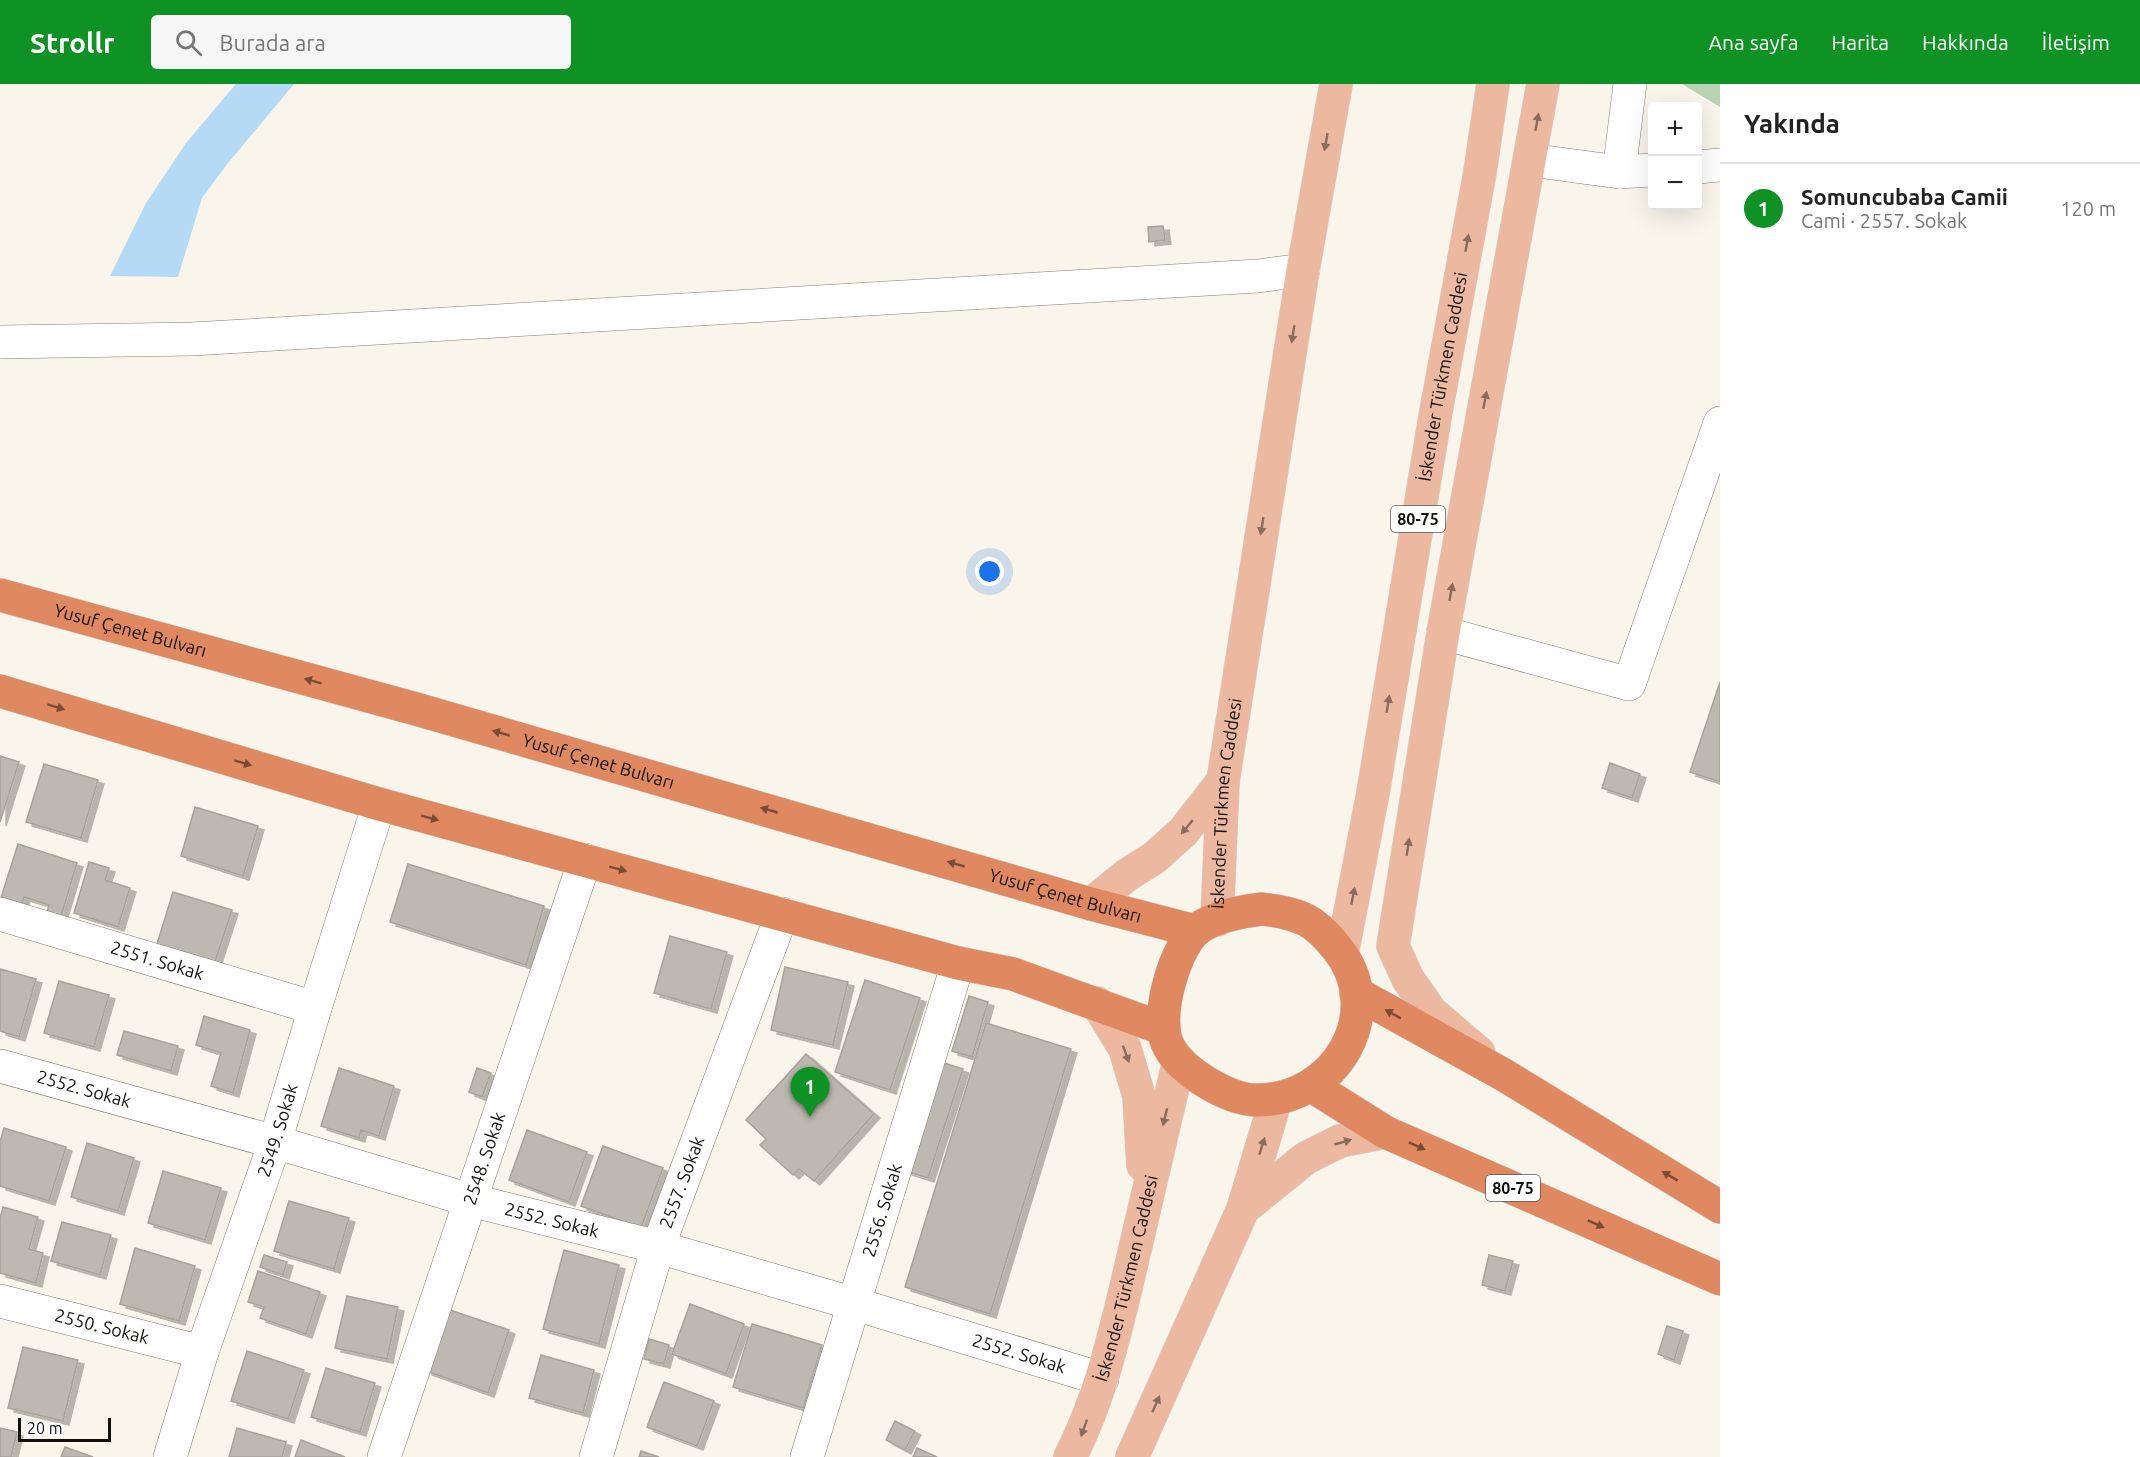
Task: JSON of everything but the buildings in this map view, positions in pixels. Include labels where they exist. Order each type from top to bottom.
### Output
[{"type":"highway","name":"Yusuf Çenet Bulvarı","points":[[0,595],[416,709],[1091,903],[1206,926]]},
{"type":"highway","points":[[0,691],[379,804],[958,963],[1013,974],[1164,1029]]},
{"type":"highway","points":[[1262,909],[1285,912],[1308,921],[1327,935],[1342,954],[1356,993],[1356,1014],[1352,1036],[1343,1055],[1329,1072],[1312,1086],[1276,1099],[1253,1100],[1231,1095],[1211,1086],[1179,1060],[1168,1046],[1164,1029],[1170,976],[1182,952],[1206,926],[1239,912],[1262,909]]},
{"type":"highway","points":[[1356,993],[1504,1075],[1720,1207]]},
{"type":"highway","name":"80-75","points":[[1312,1086],[1385,1132],[1720,1279]]},
{"type":"main road","name":"İskender Türkmen Caddesi","points":[[1206,926],[1222,781],[1303,270],[1336,84]]},
{"type":"main road","name":"İskender Türkmen Caddesi","points":[[1342,954],[1373,793],[1435,417],[1480,172],[1493,84]]},
{"type":"main road","points":[[1504,1075],[1431,1012],[1408,979],[1393,946],[1443,633],[1543,84]]},
{"type":"main road","points":[[1091,903],[1127,875],[1154,858],[1183,832],[1222,781]]},
{"type":"main road","points":[[1096,1003],[1125,1049],[1139,1096],[1145,1206]]},
{"type":"main road","name":"İskender Türkmen Caddesi","points":[[1070,1457],[1079,1440],[1102,1379],[1179,1060]]},
{"type":"main road","points":[[1132,1457],[1243,1209],[1276,1099]]},
{"type":"main road","points":[[1243,1209],[1306,1158],[1340,1141],[1385,1132]]},
{"type":"street","points":[[1619,172],[1630,84]]},
{"type":"street","points":[[1530,160],[1619,172],[1648,170]]},
{"type":"street","points":[[1702,167],[1720,165]]},
{"type":"street","points":[[0,342],[192,339],[1246,277],[1303,270]]},
{"type":"street","points":[[1443,633],[1629,684],[1720,423]]},
{"type":"street","name":"2549. Sokak","points":[[170,1457],[202,1352],[275,1142],[379,804]]},
{"type":"street","name":"2548. Sokak","points":[[384,1457],[585,860]]},
{"type":"street","name":"2551. Sokak","points":[[0,914],[315,1008]]},
{"type":"street","name":"2557. Sokak","points":[[596,1457],[658,1247],[782,914]]},
{"type":"street","name":"2556. Sokak","points":[[807,1457],[958,963]]},
{"type":"street","name":"2552. Sokak","points":[[0,1066],[275,1142],[470,1200],[658,1247],[1102,1379]]},
{"type":"street","name":"2550. Sokak","points":[[0,1300],[202,1352]]},
{"type":"green space","points":[[1682,84],[1720,84],[1720,107]]},
{"type":"water","points":[[236,84],[294,84],[202,198],[178,277],[110,276],[146,203],[186,143]]},
{"type":"place","name":"Somuncubaba Camii","points":[[810,1117]]}]
